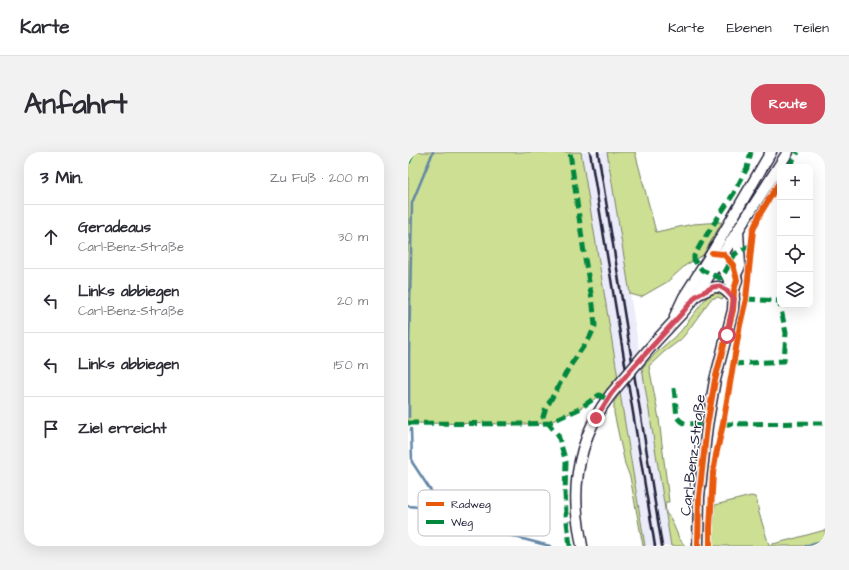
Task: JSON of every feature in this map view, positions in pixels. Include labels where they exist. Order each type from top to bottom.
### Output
[{"type":"main road","points":[[671,325],[684,297],[712,253],[771,152]]},
{"type":"main road","points":[[582,546],[577,512],[576,489],[583,449],[596,418],[611,394],[696,296],[788,152]]},
{"type":"main road","name":"Carl-Benz-Straße","points":[[698,546],[699,497],[707,426],[715,380],[732,310],[736,274],[740,266],[738,231]]},
{"type":"main road","points":[[712,253],[731,262],[736,274]]},
{"type":"main road","points":[[721,258],[734,294]]},
{"type":"main road","points":[[696,296],[713,287],[719,286],[734,294]]},
{"type":"shaded area","points":[[581,152],[607,152],[671,546],[645,546]]},
{"type":"green space","points":[[413,152],[581,152],[619,384],[607,399],[599,396],[579,409],[548,423],[408,423],[408,163]]},
{"type":"green space","points":[[607,152],[635,152],[656,232],[693,224],[722,222],[703,255],[686,265],[667,282],[641,297],[630,294]]},
{"type":"green space","points":[[713,293],[725,297],[722,299],[718,297],[711,299],[684,336],[649,366],[659,419],[669,502],[665,502],[666,513],[671,519],[679,538],[685,546],[671,546],[642,368],[657,352],[680,332],[706,298]]},
{"type":"green space","points":[[620,393],[645,546],[643,546],[630,477],[625,464],[614,413],[614,402]]},
{"type":"green space","points":[[751,496],[755,497],[757,501],[759,513],[769,545],[825,530],[825,546],[713,546],[715,505]]},
{"type":"waterway","points":[[409,417],[412,203],[433,152]]},
{"type":"waterway","points":[[411,429],[412,462],[430,490]]},
{"type":"waterway","points":[[408,506],[418,507]]},
{"type":"waterway","points":[[513,536],[550,546]]},
{"type":"waterway","points":[[806,546],[825,541]]},
{"type":"railway","points":[[590,152],[655,546]]},
{"type":"railway","points":[[598,152],[662,546]]},
{"type":"marked path","points":[[408,163],[413,152]]},
{"type":"marked path","points":[[570,152],[595,326],[590,337],[570,366],[545,410],[543,417],[558,435],[566,462],[566,514],[570,546]]},
{"type":"marked path","points":[[751,152],[747,168],[734,193],[702,242],[694,256],[694,260],[702,270],[720,278],[735,254],[751,245]]},
{"type":"marked path","points":[[791,164],[798,152]]},
{"type":"marked path","points":[[746,299],[777,301]]},
{"type":"marked path","points":[[733,364],[784,361],[786,333],[781,308]]},
{"type":"marked path","points":[[674,388],[677,417],[679,420],[685,424],[707,426]]},
{"type":"marked path","points":[[408,423],[548,423],[579,409],[599,395],[607,399]]},
{"type":"marked path","points":[[723,424],[825,423]]},
{"type":"cycle path","points":[[710,546],[713,473],[746,299],[753,230],[760,214],[777,186]]},
{"type":"cycle path","points":[[698,546],[699,497],[707,426],[715,380],[733,310],[734,290],[737,280],[733,265],[727,258],[723,254],[712,253]]},
{"type":"route","points":[[596,418],[607,399],[629,372],[696,296],[713,287],[719,286],[723,288],[734,299],[727,335]]}]
